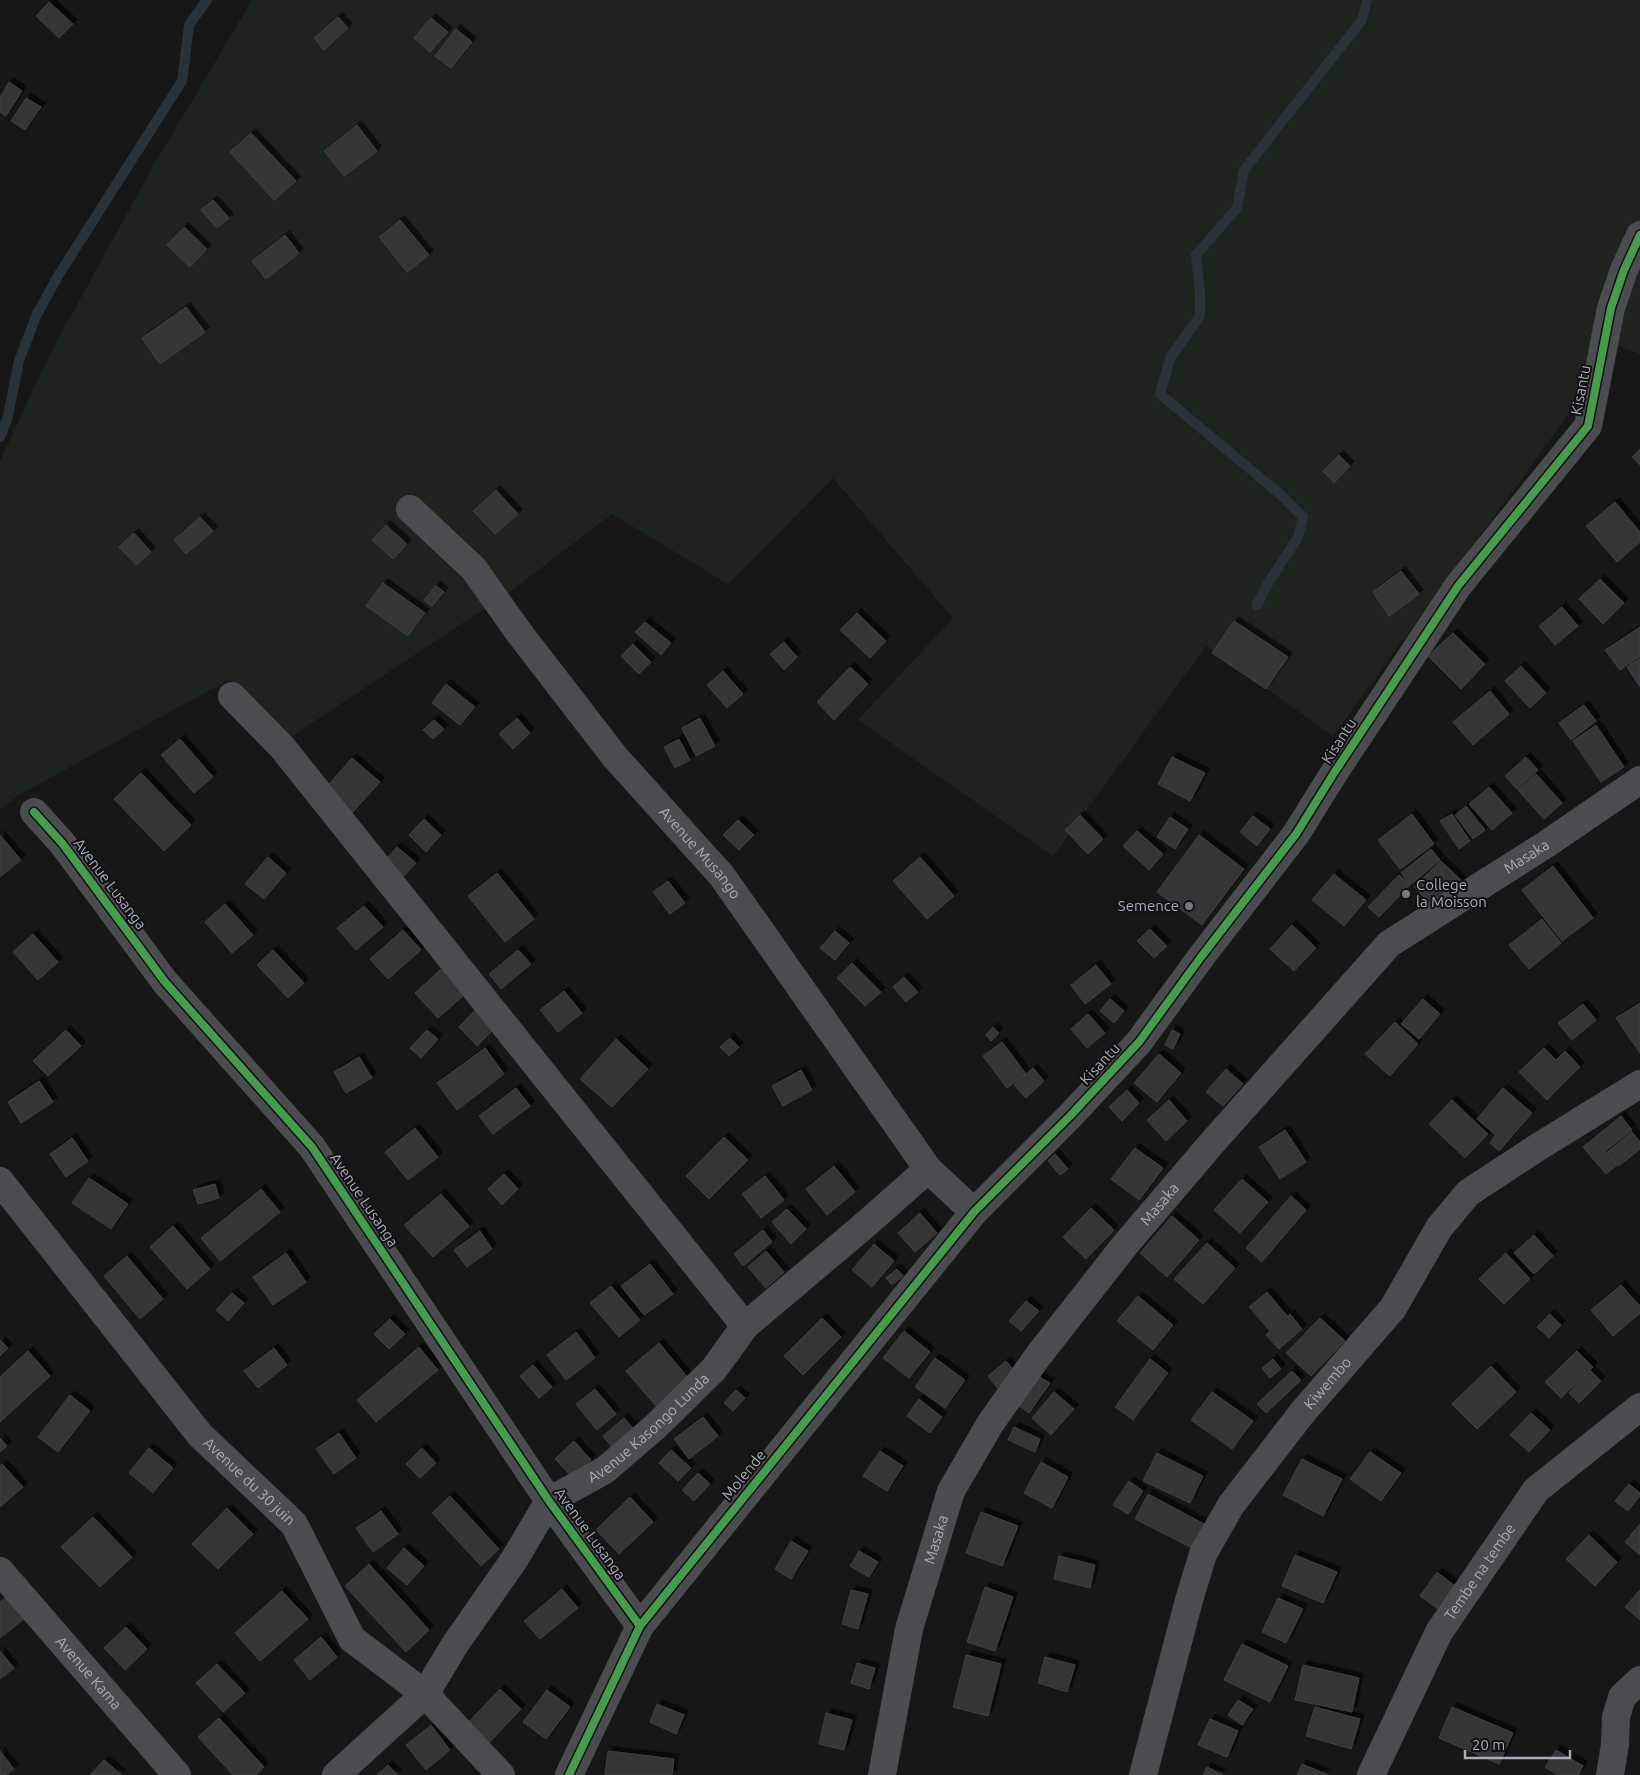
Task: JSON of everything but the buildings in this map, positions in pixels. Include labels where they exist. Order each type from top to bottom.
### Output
[{"type":"street","name":"Kisantu","points":[[974,1212],[1139,1042],[1201,957],[1296,834],[1334,773],[1458,586],[1588,426],[1611,308],[1624,270],[1640,235]]},
{"type":"street","name":"Avenue Musango","points":[[410,508],[474,569],[517,630],[615,757],[722,876],[928,1168],[974,1212]]},
{"type":"street","points":[[232,696],[288,755],[745,1326]]},
{"type":"street","name":"Masaka","points":[[882,1775],[909,1629],[951,1491],[990,1424],[1038,1356],[1125,1245],[1212,1142],[1389,944],[1548,843],[1640,780]]},
{"type":"street","name":"Avenue Lusanga","points":[[34,812],[62,843],[165,982],[312,1147],[549,1501],[640,1626]]},
{"type":"street","name":"Kiwembo","points":[[1143,1775],[1203,1554],[1231,1505],[1302,1413],[1393,1308],[1439,1228],[1468,1192],[1640,1084]]},
{"type":"street","name":"Avenue Kasongo Lunda","points":[[549,1501],[605,1470],[655,1427],[714,1369],[745,1326],[866,1224],[928,1168]]},
{"type":"street","name":"Avenue du 30 juin","points":[[0,1181],[200,1435],[294,1524],[352,1639],[425,1694],[501,1775]]},
{"type":"street","name":"Molende","points":[[569,1775],[640,1626],[974,1212]]},
{"type":"street","name":"Tembe na tembe","points":[[1371,1775],[1440,1632],[1536,1490],[1640,1407]]},
{"type":"street","points":[[336,1775],[425,1694],[456,1643],[514,1560],[549,1501]]},
{"type":"street","name":"Avenue Kama","points":[[0,1571],[177,1775]]},
{"type":"street","points":[[1610,1775],[1615,1744],[1616,1717],[1622,1697],[1640,1680]]},
{"type":"shaded area","points":[[252,0],[1640,0],[1640,354],[1619,346],[1333,736],[1206,646],[1053,856],[858,720],[953,618],[833,478],[728,584],[612,514],[511,591],[286,740],[230,679],[19,795],[0,810],[0,461],[50,354],[152,168]]},
{"type":"waterway","points":[[0,437],[7,420],[19,361],[36,316],[58,276],[182,81],[189,25],[207,0]]},
{"type":"waterway","points":[[1257,605],[1267,585],[1298,537],[1303,517],[1281,495],[1160,394],[1170,358],[1200,316],[1200,293],[1196,255],[1237,208],[1244,170],[1362,20],[1367,0]]},
{"type":"cycle path","points":[[569,1775],[640,1626],[974,1212],[1071,1115],[1139,1042],[1201,957],[1296,834],[1334,773],[1458,586],[1588,426],[1611,308],[1624,270],[1640,235]]},
{"type":"cycle path","points":[[34,812],[62,843],[165,982],[312,1147],[549,1501],[640,1626]]},
{"type":"place","name":"College la Moisson","points":[[1406,894]]},
{"type":"place","name":"Semence","points":[[1189,906]]}]
